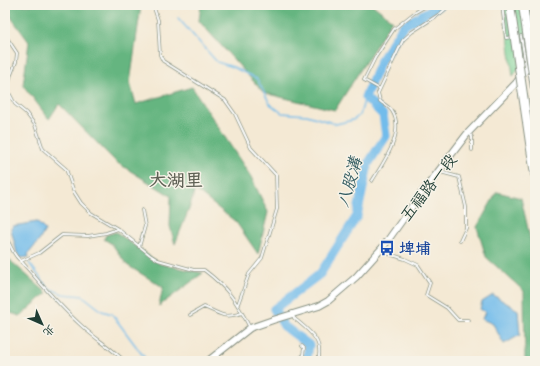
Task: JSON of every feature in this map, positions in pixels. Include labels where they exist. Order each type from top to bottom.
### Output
[{"type":"highway","points":[[510,5],[535,174]]},
{"type":"highway","points":[[523,5],[535,88]]},
{"type":"main road","name":"五福路一段","points":[[208,361],[250,328],[319,306],[328,301],[356,277],[379,251],[469,133],[516,83],[535,57]]},
{"type":"lane","points":[[153,5],[158,20],[160,56],[163,62],[225,100],[235,114],[251,148],[276,175],[277,209],[262,258],[249,274],[238,304]]},
{"type":"lane","points":[[380,89],[364,80],[375,58],[394,29],[414,13],[428,5]]},
{"type":"lane","points":[[372,181],[396,137],[397,126],[392,110],[380,101],[378,94],[403,40],[450,5]]},
{"type":"lane","points":[[502,5],[506,38],[534,34],[530,5]]},
{"type":"lane","points":[[5,35],[17,53],[16,62],[10,77],[8,91],[15,104],[26,113],[35,125],[43,149],[66,169],[74,192],[81,204],[91,213],[118,229],[139,247],[158,260],[194,270],[204,270],[226,290],[238,304],[250,328]]},
{"type":"lane","points":[[521,36],[526,69]]},
{"type":"lane","points":[[469,133],[472,137],[472,150]]},
{"type":"lane","points":[[439,172],[459,177],[466,208],[466,228],[460,241]]},
{"type":"lane","points":[[139,247],[145,226],[142,210]]},
{"type":"lane","points":[[21,261],[39,253],[62,235],[88,236],[118,229]]},
{"type":"lane","points":[[5,237],[10,243],[17,258],[51,295],[84,329],[117,353],[124,361]]},
{"type":"lane","points":[[379,251],[406,258],[418,265],[430,283],[426,294],[447,308],[458,320],[468,320]]},
{"type":"lane","points":[[190,315],[204,307],[222,316],[242,313]]},
{"type":"lane","points":[[293,315],[294,318],[313,335],[318,342],[320,355],[318,361]]},
{"type":"lane","points":[[298,361],[303,355],[304,348],[302,346]]},
{"type":"green space","points":[[5,5],[141,5],[130,83],[136,104],[192,87],[251,177],[268,212],[258,254],[236,222],[195,190],[175,244],[170,226],[171,196],[116,162],[59,104],[49,119],[23,85],[29,42],[5,9]]},
{"type":"green space","points":[[201,5],[373,5],[392,20],[335,110],[264,93],[199,21]]},
{"type":"green space","points":[[504,5],[528,5],[534,48],[513,76]]},
{"type":"green space","points":[[497,192],[521,198],[535,260],[535,361],[525,361],[524,291],[486,257],[477,227]]},
{"type":"green space","points":[[116,232],[160,264],[203,273],[159,306],[163,287],[127,265],[112,244],[104,239],[106,235]]},
{"type":"green space","points":[[5,256],[47,293],[20,316],[5,311]]},
{"type":"water","points":[[37,222],[45,230],[39,241],[28,254],[29,257],[21,258],[17,253],[11,229],[13,226]]},
{"type":"water","points":[[493,295],[518,310],[520,335],[504,344],[493,324],[482,319],[485,312],[480,309],[482,302]]},
{"type":"waterway","name":"八股溝","points":[[306,361],[309,345],[284,326],[274,309],[320,274],[357,216],[368,164],[386,136],[383,115],[365,97],[381,60],[403,26],[439,5]]},
{"type":"waterway","points":[[178,18],[217,62],[233,67],[257,79],[270,104],[282,113],[307,115],[336,124],[353,120],[360,115],[365,97]]},
{"type":"waterway","points":[[29,263],[48,288],[63,294],[83,296],[102,311],[112,314],[147,361]]},
{"type":"place","name":"埤埔","points":[[387,248]]},
{"type":"district","name":"大湖里","points":[[176,180]]}]
